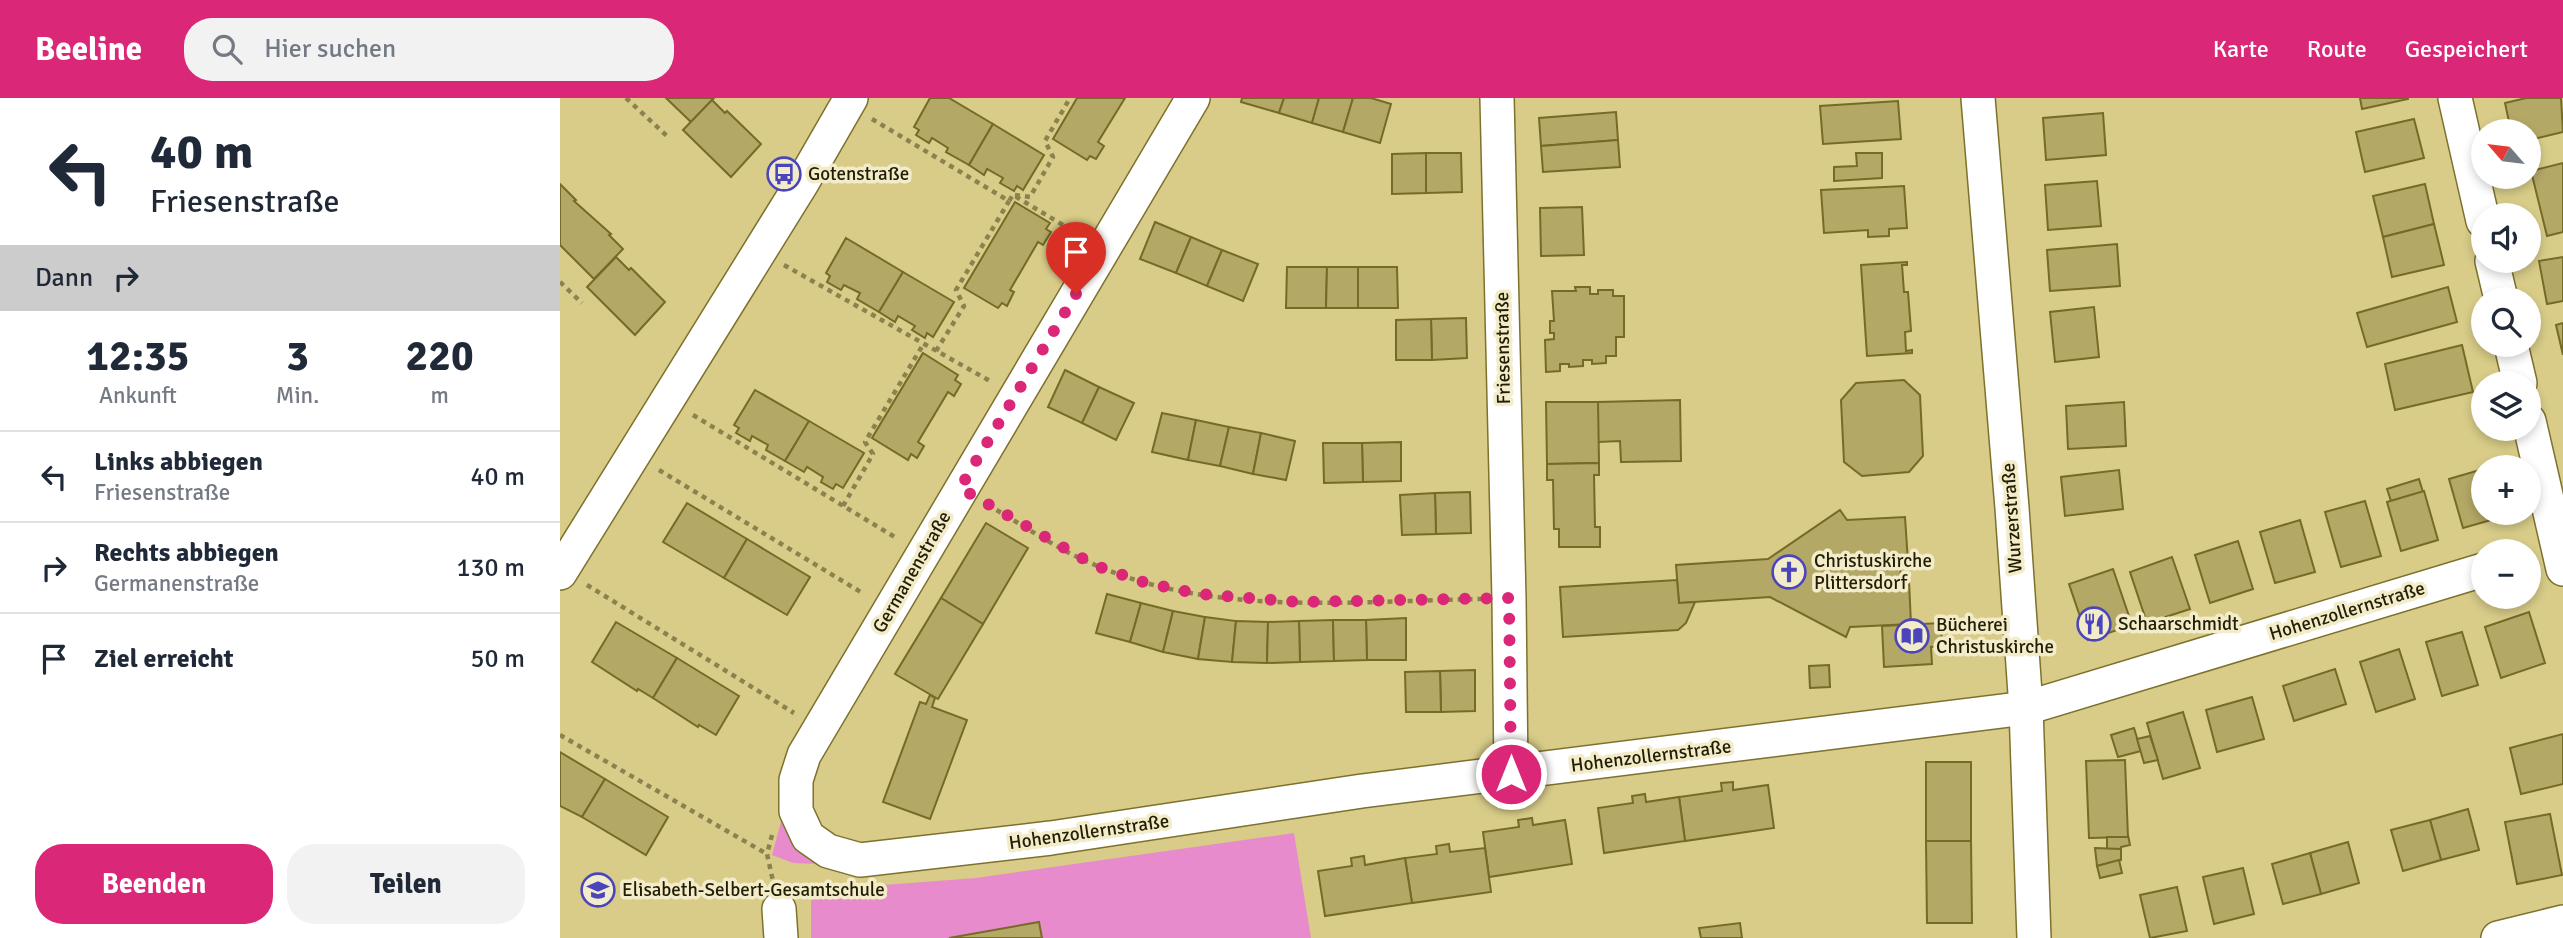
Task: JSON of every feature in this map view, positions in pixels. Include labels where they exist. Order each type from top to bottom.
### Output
[{"type":"street","name":"Germanenstraße","points":[[808,837],[796,811],[796,780],[804,755],[1193,98]]},
{"type":"street","name":"Friesenstraße","points":[[1497,98],[1511,774]]},
{"type":"street","name":"Wurzerstraße","points":[[1978,98],[2026,708],[2034,938]]},
{"type":"street","points":[[2455,98],[2479,203]]},
{"type":"street","points":[[561,572],[759,251],[843,103]]},
{"type":"street","points":[[2533,441],[2553,555]]},
{"type":"street","name":"Hohenzollernstraße","points":[[808,837],[828,851],[860,860],[1051,838],[1362,791],[2026,708],[2471,574]]},
{"type":"street","points":[[2498,938],[2563,922]]},
{"type":"path","points":[[626,98],[667,136]]},
{"type":"path","points":[[1013,195],[1030,197],[1053,157],[1045,141],[1070,98]]},
{"type":"path","points":[[843,103],[1009,201]]},
{"type":"path","points":[[936,351],[964,306],[956,290],[1013,195]]},
{"type":"path","points":[[1013,195],[1104,249]]},
{"type":"path","points":[[759,251],[1016,395]]},
{"type":"path","points":[[560,282],[582,303]]},
{"type":"path","points":[[843,506],[873,454],[865,442],[923,343]]},
{"type":"path","points":[[668,400],[922,554]]},
{"type":"path","points":[[634,455],[890,609]]},
{"type":"path","points":[[960,488],[1094,565],[1146,583],[1186,592],[1298,602],[1509,598]]},
{"type":"path","points":[[561,572],[820,729]]},
{"type":"path","points":[[560,735],[768,854]]},
{"type":"shaded area","points":[[782,818],[793,846],[818,864],[793,863],[772,855]]},
{"type":"shaded area","points":[[1294,833],[1311,938],[811,938],[811,901],[818,890],[976,878]]},
{"type":"building","points":[[666,98],[714,98],[691,122]]},
{"type":"building","points":[[930,98],[949,98],[993,124],[969,165],[946,152],[948,148],[932,138],[929,143],[916,135],[919,130],[914,127]]},
{"type":"building","points":[[1077,98],[1125,98],[1098,142],[1104,146],[1096,159],[1090,156],[1087,160],[1053,139]]},
{"type":"building","points":[[1242,98],[1284,98],[1279,113],[1241,102]]},
{"type":"building","points":[[1284,98],[1319,98],[1312,123],[1279,113]]},
{"type":"building","points":[[1319,98],[1353,98],[1343,132],[1312,123]]},
{"type":"building","points":[[1353,98],[1371,98],[1391,104],[1380,143],[1343,132]]},
{"type":"building","points":[[2360,98],[2408,98],[2408,99],[2362,109]]},
{"type":"building","points":[[2526,98],[2561,98],[2563,132],[2541,137],[2541,119],[2508,119],[2505,103]]},
{"type":"building","points":[[712,100],[761,144],[731,177],[683,130]]},
{"type":"building","points":[[1898,101],[1901,139],[1823,144],[1820,106]]},
{"type":"building","points":[[1616,112],[1618,140],[1541,146],[1539,118]]},
{"type":"building","points":[[2103,113],[2106,155],[2046,160],[2043,118]]},
{"type":"building","points":[[2414,119],[2424,158],[2365,172],[2356,132]]},
{"type":"building","points":[[993,124],[1044,155],[1023,190],[1017,186],[1014,191],[1000,183],[1003,178],[987,169],[984,175],[969,165]]},
{"type":"building","points":[[1618,140],[1620,167],[1543,172],[1541,146]]},
{"type":"building","points":[[1426,153],[1426,193],[1392,194],[1392,154]]},
{"type":"building","points":[[1426,153],[1461,153],[1462,192],[1426,193]]},
{"type":"building","points":[[1856,153],[1882,153],[1882,178],[1834,181],[1834,167],[1857,166]]},
{"type":"building","points":[[2563,163],[2563,232],[2547,236],[2535,189],[2541,189],[2541,168]]},
{"type":"building","points":[[2097,181],[2101,226],[2048,230],[2045,185]]},
{"type":"building","points":[[560,184],[623,249],[594,279],[560,245]]},
{"type":"building","points":[[2425,184],[2434,224],[2383,237],[2373,196]]},
{"type":"building","points":[[1904,186],[1907,228],[1889,229],[1889,236],[1868,237],[1868,230],[1824,233],[1821,190]]},
{"type":"building","points":[[1015,202],[1050,223],[1046,229],[1051,232],[1043,245],[1038,242],[1010,290],[1014,292],[1007,306],[1002,303],[998,308],[964,288]]},
{"type":"building","points":[[1582,207],[1584,255],[1541,256],[1540,208]]},
{"type":"building","points":[[1155,222],[1191,237],[1176,273],[1140,259]]},
{"type":"building","points":[[2434,224],[2444,265],[2392,277],[2383,237]]},
{"type":"building","points":[[1191,237],[1222,250],[1207,286],[1176,273]]},
{"type":"building","points":[[846,238],[903,272],[879,312],[857,299],[860,293],[844,285],[841,290],[827,282],[830,276],[826,273]]},
{"type":"building","points":[[2117,244],[2120,286],[2050,291],[2047,250]]},
{"type":"building","points":[[1222,250],[1258,264],[1243,301],[1207,286]]},
{"type":"building","points":[[616,257],[665,302],[635,335],[587,287]]},
{"type":"building","points":[[2563,257],[2563,301],[2547,304],[2541,261]]},
{"type":"building","points":[[1907,262],[1907,265],[1902,265],[1904,292],[1908,292],[1911,331],[1905,332],[1906,351],[1912,350],[1912,353],[1867,356],[1861,265]]},
{"type":"building","points":[[1287,267],[1327,267],[1326,308],[1286,308]]},
{"type":"building","points":[[1327,267],[1358,267],[1358,308],[1326,308]]},
{"type":"building","points":[[1358,267],[1397,267],[1398,308],[1358,308]]},
{"type":"building","points":[[903,272],[954,302],[933,337],[927,333],[925,338],[912,330],[915,326],[898,316],[895,322],[879,312]]},
{"type":"building","points":[[1575,287],[1590,287],[1590,294],[1598,294],[1598,290],[1613,290],[1613,296],[1624,296],[1624,337],[1616,337],[1616,356],[1606,356],[1606,363],[1592,364],[1592,360],[1583,360],[1583,366],[1569,367],[1569,364],[1560,364],[1560,371],[1546,372],[1545,340],[1554,339],[1554,333],[1550,333],[1550,321],[1554,321],[1552,291],[1576,291]]},
{"type":"building","points":[[2448,287],[2457,322],[2367,347],[2357,313]]},
{"type":"building","points":[[2094,307],[2099,357],[2055,362],[2050,312]]},
{"type":"building","points":[[1466,318],[1467,358],[1432,360],[1431,319]]},
{"type":"building","points":[[1431,319],[1432,360],[1396,360],[1396,320]]},
{"type":"building","points":[[2563,323],[2563,355],[2556,325]]},
{"type":"building","points":[[2462,345],[2471,392],[2395,410],[2385,364]]},
{"type":"building","points":[[923,353],[958,375],[955,380],[961,384],[954,396],[948,392],[918,442],[924,446],[917,458],[911,454],[908,460],[872,438]]},
{"type":"building","points":[[1065,370],[1099,387],[1082,423],[1048,407]]},
{"type":"building","points":[[1904,380],[1920,395],[1923,456],[1909,472],[1862,476],[1844,462],[1841,400],[1856,383]]},
{"type":"building","points":[[1099,387],[1134,403],[1116,440],[1082,423]]},
{"type":"building","points":[[755,390],[809,421],[785,461],[766,450],[768,445],[752,436],[750,441],[736,433],[739,428],[734,425]]},
{"type":"building","points":[[1680,400],[1681,461],[1621,462],[1620,441],[1598,442],[1598,402]]},
{"type":"building","points":[[1546,402],[1598,402],[1599,463],[1547,464]]},
{"type":"building","points":[[2124,402],[2126,446],[2068,449],[2066,406]]},
{"type":"building","points":[[1162,413],[1196,420],[1188,460],[1152,452]]},
{"type":"building","points":[[1196,420],[1229,427],[1220,466],[1188,460]]},
{"type":"building","points":[[809,421],[864,453],[843,488],[836,484],[833,489],[821,482],[823,477],[807,467],[804,472],[785,461]]},
{"type":"building","points":[[1229,427],[1261,433],[1253,474],[1220,466]]},
{"type":"building","points":[[1261,433],[1295,441],[1286,480],[1253,474]]},
{"type":"building","points":[[1401,442],[1401,481],[1363,482],[1362,443]]},
{"type":"building","points":[[1323,443],[1362,443],[1363,482],[1324,483]]},
{"type":"building","points":[[1599,463],[1599,475],[1594,475],[1595,527],[1600,527],[1600,547],[1559,547],[1559,529],[1554,529],[1553,480],[1547,480],[1547,464]]},
{"type":"building","points":[[2119,470],[2123,509],[2065,516],[2061,477]]},
{"type":"building","points":[[2471,473],[2471,525],[2474,525],[2463,528],[2449,479]]},
{"type":"building","points":[[2419,479],[2423,492],[2391,501],[2387,489]]},
{"type":"building","points":[[2424,491],[2438,540],[2401,551],[2387,502]]},
{"type":"building","points":[[1470,492],[1471,533],[1436,534],[1435,493]]},
{"type":"building","points":[[1435,493],[1436,534],[1402,535],[1400,495]]},
{"type":"building","points":[[2365,501],[2381,556],[2341,567],[2325,512]]},
{"type":"building","points":[[687,503],[747,539],[724,578],[663,542]]},
{"type":"building","name":"Christuskirche Plittersdorf","points":[[1840,510],[1847,520],[1905,517],[1908,562],[1900,563],[1901,580],[1909,581],[1911,624],[1850,627],[1846,637],[1770,597],[1679,603],[1676,565],[1768,559]]},
{"type":"building","points":[[2300,520],[2315,572],[2275,583],[2260,532]]},
{"type":"building","points":[[986,523],[1028,548],[983,624],[941,598]]},
{"type":"building","points":[[747,539],[810,577],[787,615],[724,578]]},
{"type":"building","points":[[2238,541],[2253,589],[2210,603],[2195,555]]},
{"type":"building","points":[[2172,557],[2190,609],[2147,623],[2130,572]]},
{"type":"building","points":[[2113,569],[2132,625],[2088,640],[2069,584]]},
{"type":"building","points":[[1677,580],[1679,603],[1695,602],[1686,623],[1678,630],[1563,637],[1560,587]]},
{"type":"building","points":[[1107,594],[1141,603],[1130,642],[1096,633]]},
{"type":"building","points":[[941,598],[983,624],[938,699],[895,674]]},
{"type":"building","points":[[1141,603],[1173,611],[1163,652],[1130,642]]},
{"type":"building","points":[[1173,611],[1205,617],[1198,659],[1163,652]]},
{"type":"building","points":[[2529,612],[2545,663],[2501,678],[2485,627]]},
{"type":"building","points":[[1205,617],[1236,621],[1232,662],[1198,659]]},
{"type":"building","points":[[1406,618],[1406,660],[1367,660],[1366,620]]},
{"type":"building","points":[[1333,620],[1334,661],[1300,662],[1299,621]]},
{"type":"building","points":[[1333,620],[1366,620],[1367,660],[1334,661]]},
{"type":"building","points":[[1236,621],[1268,622],[1267,663],[1232,662]]},
{"type":"building","points":[[1299,621],[1300,662],[1267,663],[1268,622]]},
{"type":"building","points":[[616,622],[677,658],[653,698],[638,689],[637,691],[592,662]]},
{"type":"building","name":"Bücherei Christuskirche","points":[[1941,623],[1942,646],[1931,647],[1932,664],[1884,667],[1882,626]]},
{"type":"building","points":[[2462,632],[2478,685],[2442,696],[2426,642]]},
{"type":"building","points":[[2399,649],[2415,699],[2376,712],[2360,662]]},
{"type":"building","points":[[677,658],[739,696],[716,735],[699,725],[698,727],[653,698]]},
{"type":"building","points":[[1829,665],[1830,687],[1810,688],[1809,666]]},
{"type":"building","points":[[2335,669],[2346,704],[2294,721],[2283,686]]},
{"type":"building","points":[[1475,670],[1475,711],[1441,712],[1440,671]]},
{"type":"building","points":[[1440,671],[1441,712],[1406,712],[1405,672]]},
{"type":"building","points":[[930,695],[935,698],[932,707],[967,720],[930,819],[883,802],[920,702],[926,704]]},
{"type":"building","points":[[2252,697],[2264,739],[2217,752],[2206,710]]},
{"type":"building","points":[[2183,712],[2200,768],[2163,779],[2147,723]]},
{"type":"building","points":[[2134,728],[2141,751],[2118,757],[2111,735]]},
{"type":"building","points":[[2563,734],[2563,784],[2521,794],[2510,748]]},
{"type":"building","points":[[2150,736],[2158,760],[2144,763],[2137,739]]},
{"type":"building","points":[[560,752],[605,779],[582,817],[560,806]]},
{"type":"building","points":[[2125,760],[2128,837],[2089,838],[2086,761]]},
{"type":"building","points":[[1926,762],[1971,762],[1971,841],[1926,841]]},
{"type":"building","points":[[605,779],[668,817],[646,855],[582,817]]},
{"type":"building","points":[[1733,782],[1733,790],[1768,785],[1774,828],[1685,841],[1679,797],[1722,791],[1721,783]]},
{"type":"building","points":[[1645,794],[1646,802],[1679,797],[1685,841],[1604,853],[1598,808],[1633,803],[1632,796]]},
{"type":"building","points":[[2468,809],[2479,850],[2441,860],[2430,820]]},
{"type":"building","points":[[2550,814],[2562,875],[2517,884],[2505,822]]},
{"type":"building","points":[[1532,818],[1533,825],[1565,820],[1572,864],[1489,877],[1483,832],[1519,827],[1518,820]]},
{"type":"building","points":[[2430,820],[2441,860],[2403,871],[2391,830]]},
{"type":"building","points":[[2128,835],[2130,845],[2107,850],[2107,837]]},
{"type":"building","points":[[1926,841],[1971,841],[1972,923],[1927,923]]},
{"type":"building","points":[[2348,842],[2359,883],[2321,894],[2310,853]]},
{"type":"building","points":[[1449,844],[1450,852],[1485,848],[1491,892],[1412,903],[1405,858],[1437,854],[1436,846]]},
{"type":"building","points":[[2095,848],[2121,849],[2121,860],[2097,866]]},
{"type":"building","points":[[2310,853],[2321,894],[2283,904],[2272,864]]},
{"type":"building","points":[[1364,856],[1365,865],[1405,858],[1412,903],[1325,916],[1318,871],[1352,866],[1351,858]]},
{"type":"building","points":[[2119,860],[2122,873],[2100,878],[2097,866]]},
{"type":"building","points":[[2243,868],[2254,914],[2214,924],[2203,877]]},
{"type":"building","points":[[2177,887],[2187,931],[2150,938],[2140,895]]},
{"type":"building","points":[[1039,922],[1042,938],[949,938]]},
{"type":"building","points":[[1740,923],[1742,938],[1701,938],[1699,928]]},
{"type":"place","name":"Gotenstraße","points":[[784,174]]},
{"type":"place","name":"Christuskirche Plittersdorf","points":[[1789,572]]},
{"type":"place","name":"Schaarschmidt","points":[[2094,624]]},
{"type":"place","name":"Bücherei Christuskirche","points":[[1912,636]]},
{"type":"place","name":"Elisabeth-Selbert-Gesamtschule","points":[[598,890]]},
{"type":"route","points":[[1076,294],[960,488],[1094,565],[1146,583],[1200,594],[1298,602],[1509,598],[1511,774]]}]
